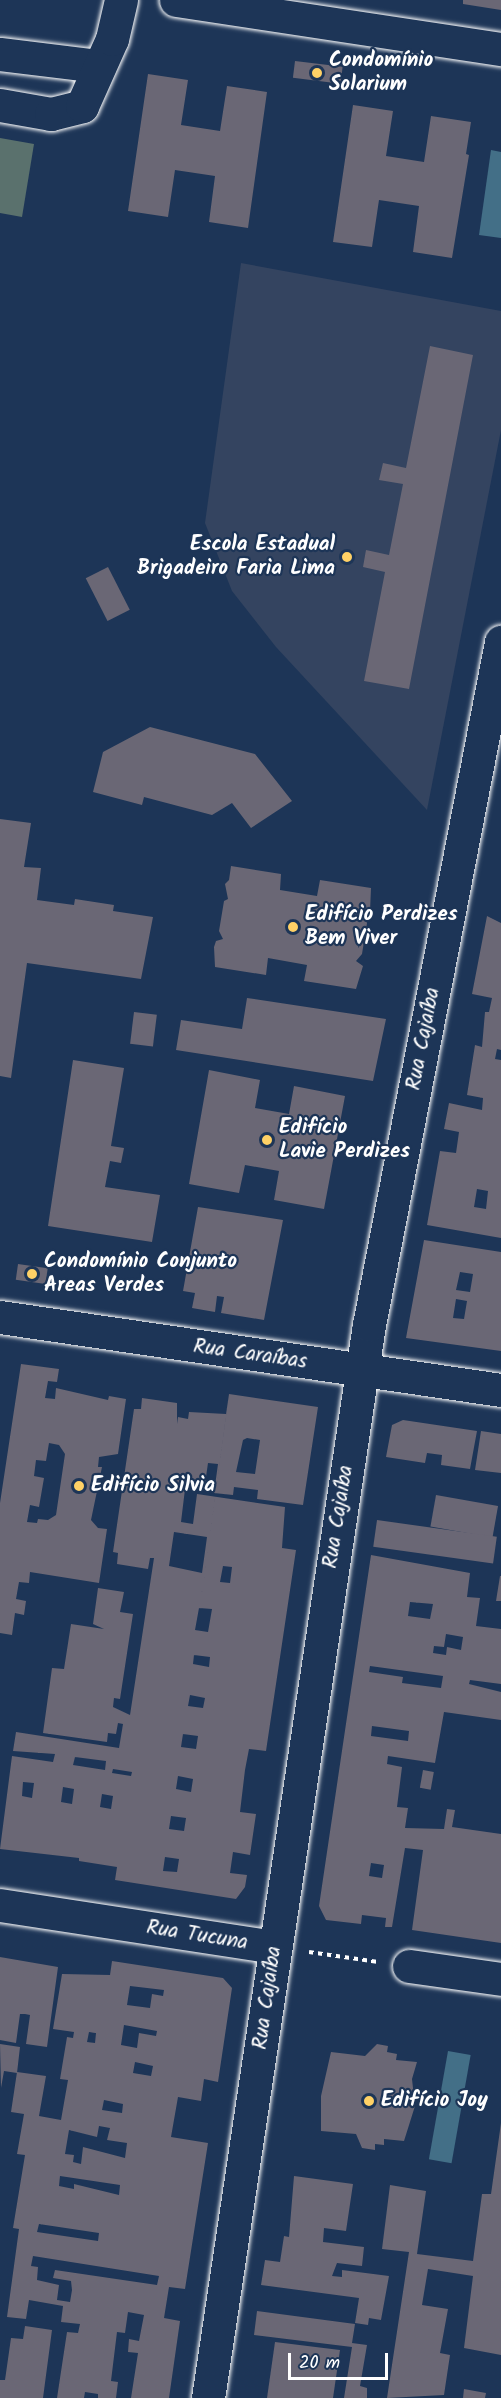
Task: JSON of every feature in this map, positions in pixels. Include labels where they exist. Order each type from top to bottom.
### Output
[{"type":"street","points":[[0,105],[51,114],[82,106],[112,39],[121,0]]},
{"type":"street","points":[[176,0],[501,49]]},
{"type":"street","points":[[0,54],[99,66]]},
{"type":"street","name":"Rua Cajaíba","points":[[208,2398],[362,1371],[501,642]]},
{"type":"street","name":"Rua Caraíbas","points":[[0,1317],[501,1390]]},
{"type":"street","name":"Rua Tucuna","points":[[0,1905],[275,1947]]},
{"type":"street","points":[[409,1966],[501,1979]]},
{"type":"path","name":"Rua Tucuna","points":[[275,1947],[409,1966]]},
{"type":"shaded area","points":[[491,150],[501,152],[501,238],[479,235]]},
{"type":"shaded area","name":"Escola Estadual Brigadeiro Faria Lima","points":[[241,263],[501,311],[501,430],[427,810],[276,647],[232,591],[205,523]]},
{"type":"shaded area","points":[[448,2051],[471,2055],[452,2163],[429,2159]]},
{"type":"green space","points":[[0,138],[34,144],[22,217],[0,213]]},
{"type":"building","points":[[463,0],[501,0],[501,10],[463,4]]},
{"type":"building","name":"Condomínio Solarium","points":[[295,61],[343,67],[341,84],[293,78]]},
{"type":"building","points":[[148,74],[188,80],[181,125],[220,131],[227,86],[267,92],[248,228],[209,222],[215,176],[175,170],[168,217],[128,211]]},
{"type":"building","points":[[353,105],[393,111],[386,156],[424,162],[431,116],[471,122],[466,154],[469,155],[452,258],[413,252],[419,206],[379,200],[372,247],[333,242]]},
{"type":"building","points":[[430,346],[473,355],[409,689],[364,681],[385,572],[363,567],[366,550],[389,555],[403,484],[379,480],[383,463],[406,468]]},
{"type":"building","points":[[108,567],[130,610],[108,621],[86,578]]},
{"type":"building","points":[[150,727],[255,754],[292,801],[251,828],[232,803],[212,815],[144,797],[142,805],[93,792],[103,752]]},
{"type":"building","points":[[0,819],[31,823],[24,867],[41,868],[37,900],[74,905],[75,899],[114,905],[113,911],[153,917],[141,979],[27,963],[11,1078],[0,1076]]},
{"type":"building","name":"Edifício Perdizes Bem Viver","points":[[231,866],[281,874],[280,890],[317,896],[320,880],[371,888],[370,912],[364,913],[367,923],[362,954],[356,961],[363,966],[356,989],[304,981],[307,965],[268,958],[266,975],[215,967],[214,947],[216,941],[223,939],[219,931],[224,901],[228,899],[225,884],[229,880]]},
{"type":"building","points":[[487,916],[501,923],[501,1050],[497,1049],[495,1059],[501,1060],[501,1238],[427,1225],[440,1151],[456,1153],[459,1132],[444,1129],[449,1103],[482,1110],[483,1098],[467,1095],[475,1045],[482,1047],[485,1012],[489,1012],[492,998],[472,994]],"holes":[[[477,1189],[488,1191],[486,1209],[474,1207]]]},
{"type":"building","points":[[247,998],[386,1019],[373,1081],[176,1050],[181,1020],[242,1029]]},
{"type":"building","points":[[134,1012],[157,1015],[153,1047],[130,1044]]},
{"type":"building","points":[[73,1060],[124,1068],[111,1146],[124,1148],[121,1163],[110,1161],[105,1187],[160,1195],[152,1242],[48,1226]]},
{"type":"building","name":"Edifício Lavie Perdizes","points":[[209,1070],[260,1080],[255,1108],[289,1114],[294,1086],[345,1096],[324,1209],[274,1200],[279,1171],[245,1165],[239,1193],[189,1184]]},
{"type":"building","points":[[198,1207],[283,1220],[264,1320],[221,1313],[224,1297],[217,1296],[215,1312],[192,1308],[195,1293],[183,1291]]},
{"type":"building","points":[[424,1240],[501,1252],[501,1351],[406,1338]],"holes":[[[460,1272],[473,1274],[470,1292],[456,1290]],[[456,1299],[467,1301],[464,1319],[453,1318]]]},
{"type":"building","name":"Condomínio Conjunto Areas Verdes","points":[[18,1264],[48,1268],[45,1284],[16,1280]]},
{"type":"building","points":[[21,1364],[59,1369],[57,1382],[48,1381],[45,1398],[55,1399],[56,1388],[108,1400],[109,1396],[126,1399],[118,1454],[99,1457],[98,1467],[102,1467],[91,1520],[98,1528],[107,1529],[99,1583],[30,1572],[29,1583],[19,1582],[16,1599],[26,1601],[24,1615],[15,1613],[12,1635],[0,1633],[0,1503]],"holes":[[[49,1443],[59,1445],[65,1454],[56,1515],[48,1520],[38,1519],[37,1523],[27,1522],[30,1505],[39,1507],[44,1478],[34,1476],[36,1460],[46,1461]]]},
{"type":"building","points":[[229,1394],[318,1407],[303,1505],[257,1499],[258,1490],[234,1487],[233,1495],[214,1493],[218,1464],[208,1463],[205,1484],[186,1481],[181,1522],[193,1524],[197,1494],[285,1507],[282,1548],[296,1550],[266,1751],[249,1749],[245,1770],[240,1812],[256,1814],[250,1855],[233,1852],[230,1873],[247,1875],[245,1887],[236,1899],[115,1880],[117,1867],[79,1861],[79,1858],[0,1849],[12,1756],[53,1762],[55,1754],[13,1751],[16,1732],[119,1748],[123,1724],[118,1723],[116,1734],[108,1733],[107,1742],[43,1733],[52,1668],[64,1669],[71,1624],[104,1629],[93,1624],[98,1588],[124,1592],[120,1612],[133,1614],[120,1699],[114,1698],[113,1707],[130,1715],[154,1558],[150,1558],[148,1569],[117,1564],[118,1553],[113,1552],[134,1409],[141,1409],[142,1398],[177,1403],[177,1424],[178,1417],[188,1419],[189,1412],[226,1414]],"holes":[[[247,1438],[260,1440],[255,1474],[236,1472],[243,1440]],[[174,1532],[207,1537],[202,1573],[169,1566]],[[223,1566],[232,1567],[230,1583],[220,1582]],[[199,1608],[212,1609],[208,1632],[195,1630]],[[194,1655],[210,1657],[209,1667],[193,1664]],[[190,1695],[205,1698],[203,1708],[188,1706]],[[183,1734],[198,1736],[196,1749],[181,1747]],[[75,1757],[106,1761],[105,1770],[73,1765]],[[113,1769],[132,1772],[131,1776],[112,1773]],[[178,1776],[193,1779],[191,1792],[176,1789]],[[23,1782],[34,1783],[32,1798],[22,1796]],[[63,1787],[74,1789],[72,1804],[61,1802]],[[102,1794],[113,1796],[111,1809],[100,1807]],[[171,1816],[186,1818],[184,1831],[169,1829]],[[165,1857],[179,1859],[177,1872],[163,1871]]]},
{"type":"building","points":[[403,1420],[477,1431],[470,1469],[441,1465],[442,1455],[427,1453],[425,1463],[386,1457],[392,1425]]},
{"type":"building","points":[[481,1431],[501,1434],[501,1473],[475,1470]]},
{"type":"building","points":[[436,1495],[498,1506],[492,1537],[430,1527]]},
{"type":"building","points":[[377,1520],[497,1537],[493,1564],[373,1547]]},
{"type":"building","points":[[371,1555],[470,1573],[467,1597],[480,1598],[476,1626],[501,1629],[501,1684],[470,1680],[469,1684],[501,1692],[501,1720],[444,1712],[435,1763],[388,1756],[387,1764],[402,1767],[397,1807],[408,1808],[405,1828],[444,1829],[447,1809],[455,1810],[452,1827],[501,1834],[501,1943],[412,1930],[423,1850],[405,1848],[392,1927],[385,1927],[386,1918],[362,1915],[361,1924],[326,1920],[319,1906]],"holes":[[[410,1602],[433,1604],[430,1619],[408,1616]],[[446,1634],[463,1637],[461,1650],[447,1647],[446,1655],[433,1653],[434,1646],[444,1647]],[[370,1666],[443,1676],[441,1688],[402,1683],[403,1677],[369,1672]],[[372,1726],[409,1731],[408,1741],[371,1736]],[[371,1863],[384,1865],[382,1878],[369,1876]]]},
{"type":"building","points":[[500,1576],[501,1601],[496,1601]]},
{"type":"building","points":[[423,1770],[434,1772],[431,1790],[420,1788]]},
{"type":"building","points":[[0,1957],[58,1967],[47,2047],[26,2044],[30,2015],[25,2014],[20,2014],[16,2043],[0,2040]]},
{"type":"building","points":[[112,1961],[223,1978],[232,1988],[218,2082],[204,2079],[201,2101],[178,2097],[171,2137],[208,2143],[185,2289],[169,2287],[164,2318],[180,2321],[169,2398],[131,2398],[138,2353],[128,2352],[129,2339],[139,2341],[144,2315],[128,2312],[125,2333],[117,2332],[111,2381],[118,2382],[116,2398],[98,2398],[98,2394],[85,2392],[84,2398],[57,2398],[67,2332],[78,2333],[80,2324],[61,2322],[63,2306],[29,2300],[26,2319],[7,2317],[19,2229],[13,2228],[25,2155],[17,2154],[24,2114],[11,2112],[17,2072],[46,2076],[39,2116],[61,2120],[68,2080],[60,2079],[67,2037],[73,2038],[74,2032],[53,2029],[62,1974],[110,1975]],"holes":[[[130,1986],[164,1990],[163,1996],[152,1994],[150,2008],[127,2005]],[[124,2025],[157,2031],[156,2036],[139,2033],[137,2048],[121,2045]],[[89,2032],[96,2033],[95,2043],[87,2042]],[[135,2062],[153,2066],[151,2076],[133,2073]],[[104,2100],[123,2104],[122,2113],[102,2110]],[[99,2126],[110,2128],[107,2140],[127,2143],[125,2158],[83,2147],[81,2164],[73,2162],[74,2155],[65,2154],[69,2130],[97,2137]],[[60,2176],[120,2185],[119,2195],[74,2184],[74,2189],[59,2186]],[[39,2224],[99,2233],[98,2241],[37,2232]],[[33,2256],[159,2276],[157,2285],[55,2270],[53,2278],[71,2281],[70,2302],[57,2300],[59,2285],[37,2280],[38,2267],[31,2266]]]},
{"type":"building","points":[[0,2044],[20,2047],[17,2073],[4,2071],[1,2088]]},
{"type":"building","name":"Edifício Joy","points":[[377,2044],[388,2046],[387,2052],[397,2054],[396,2060],[417,2062],[412,2079],[415,2106],[404,2141],[384,2139],[384,2145],[375,2144],[375,2150],[362,2148],[356,2134],[321,2131],[321,2096],[331,2052],[365,2056]]},
{"type":"building","points":[[501,2123],[501,2355],[464,2348],[473,2276],[428,2269],[422,2305],[448,2309],[440,2353],[450,2355],[444,2395],[387,2398],[409,2252],[382,2249],[390,2185],[426,2191],[417,2254],[473,2261],[482,2194],[491,2194]]},
{"type":"building","points":[[294,2176],[353,2184],[346,2231],[324,2228],[323,2242],[364,2247],[362,2266],[337,2263],[332,2276],[342,2277],[342,2270],[389,2276],[381,2320],[369,2318],[368,2325],[355,2323],[359,2298],[261,2285],[265,2260],[280,2262],[284,2236],[289,2237]]},
{"type":"building","points":[[257,2311],[355,2324],[352,2343],[367,2345],[360,2386],[367,2388],[367,2398],[344,2398],[352,2347],[254,2335]]},
{"type":"building","points":[[25,2326],[52,2330],[43,2398],[0,2398],[0,2380],[5,2380],[11,2338],[23,2339]]},
{"type":"building","points":[[275,2342],[340,2350],[333,2398],[267,2398]]},
{"type":"building","points":[[464,2389],[486,2393],[485,2398],[463,2398]]},
{"type":"place","name":"Condomínio Solarium","points":[[317,73]]},
{"type":"place","name":"Escola Estadual Brigadeiro Faria Lima","points":[[347,557]]},
{"type":"place","name":"Edifício Perdizes Bem Viver","points":[[293,927]]},
{"type":"place","name":"Edifício Lavie Perdizes","points":[[267,1140]]},
{"type":"place","name":"Condomínio Conjunto Areas Verdes","points":[[32,1274]]},
{"type":"place","name":"Edifício Silvia","points":[[79,1486]]},
{"type":"place","name":"Edifício Joy","points":[[369,2101]]}]
